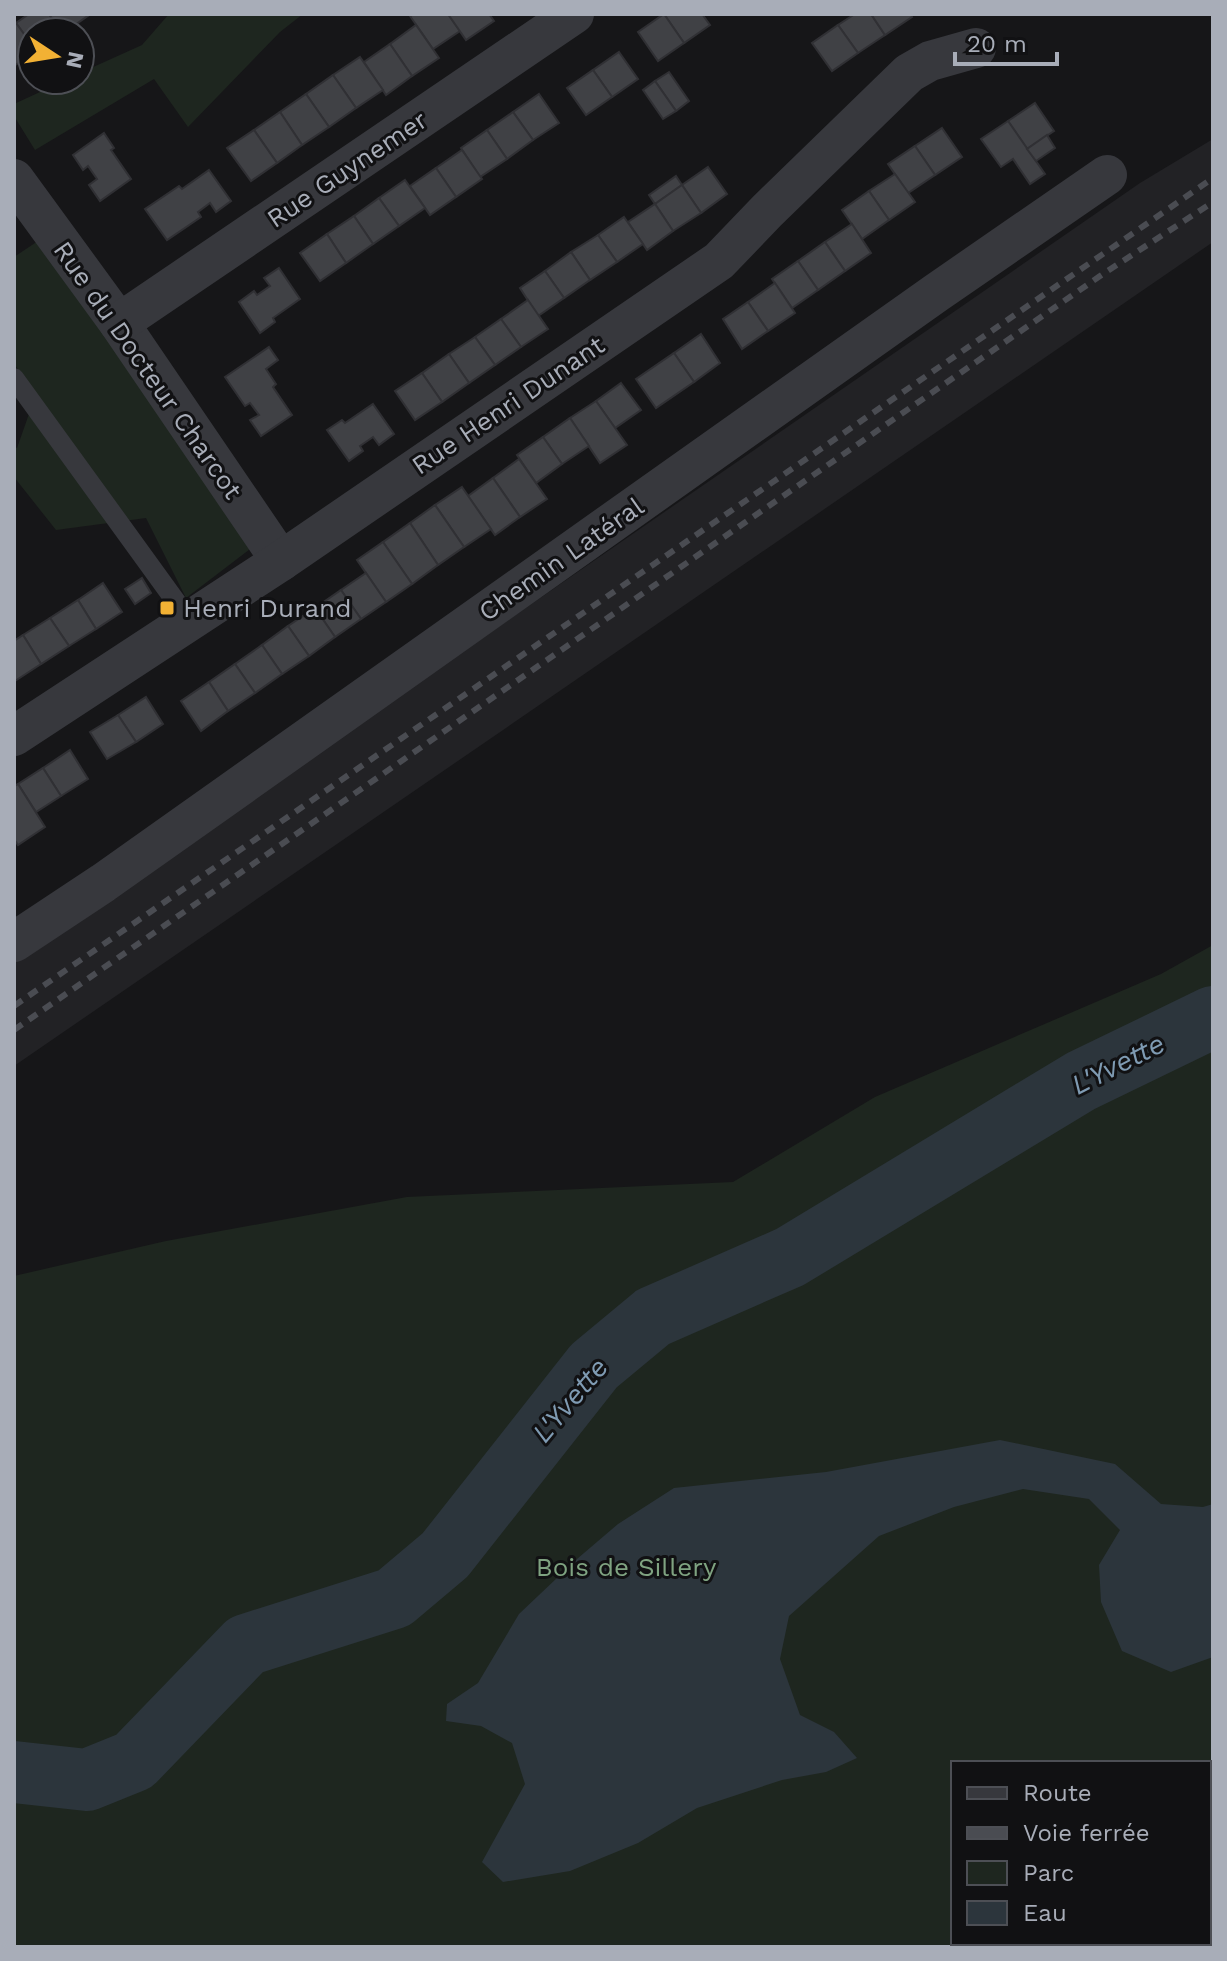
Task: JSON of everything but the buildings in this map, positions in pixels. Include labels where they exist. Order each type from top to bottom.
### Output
[{"type":"street","name":"Rue Guynemer","points":[[119,323],[574,14]]},
{"type":"street","name":"Rue Henri Dunant","points":[[14,736],[281,561],[719,261],[909,73],[930,61],[976,48]]},
{"type":"street","name":"Chemin Latéral","points":[[14,942],[103,883],[1107,175]]},
{"type":"street","name":"Rue du Docteur Charcot","points":[[14,179],[28,228],[119,323],[281,561]]},
{"type":"lane","points":[[14,378],[190,621]]},
{"type":"shaded area","points":[[1213,139],[1213,242],[14,1066],[14,962],[1140,183]]},
{"type":"green space","points":[[169,14],[303,14],[280,32],[188,127],[154,79],[35,150],[14,116],[14,104],[31,96],[96,96],[96,66],[142,45]]},
{"type":"green space","points":[[38,241],[258,543],[186,598],[146,518],[56,530],[14,477],[14,446],[17,448],[36,394],[14,364],[14,257]]},
{"type":"green space","name":"Bois de Sillery","points":[[1213,945],[1213,1839],[1211,1761],[951,1761],[951,1945],[1100,1945],[1099,1947],[14,1947],[14,1276],[166,1241],[407,1197],[733,1182],[875,1097],[1161,974]]},
{"type":"water","points":[[1000,1440],[1115,1464],[1161,1504],[1203,1507],[1213,1504],[1213,1657],[1171,1672],[1122,1651],[1101,1602],[1099,1565],[1120,1530],[1089,1499],[1023,1489],[954,1507],[879,1536],[789,1616],[780,1659],[800,1715],[834,1732],[857,1758],[826,1772],[782,1780],[697,1808],[638,1843],[570,1871],[503,1882],[482,1862],[525,1784],[512,1743],[481,1726],[446,1721],[447,1704],[478,1683],[519,1614],[618,1524],[674,1488],[826,1472]]},
{"type":"waterway","name":"L'Yvette","points":[[14,1772],[87,1780],[134,1761],[246,1645],[394,1598],[445,1555],[594,1366],[653,1317],[790,1257],[1081,1081],[1213,1017]]},
{"type":"railway","points":[[14,1006],[1213,178]]},
{"type":"railway","points":[[14,1030],[1100,276],[1213,202]]},
{"type":"place","name":"Henri Durand","points":[[167,608]]}]
